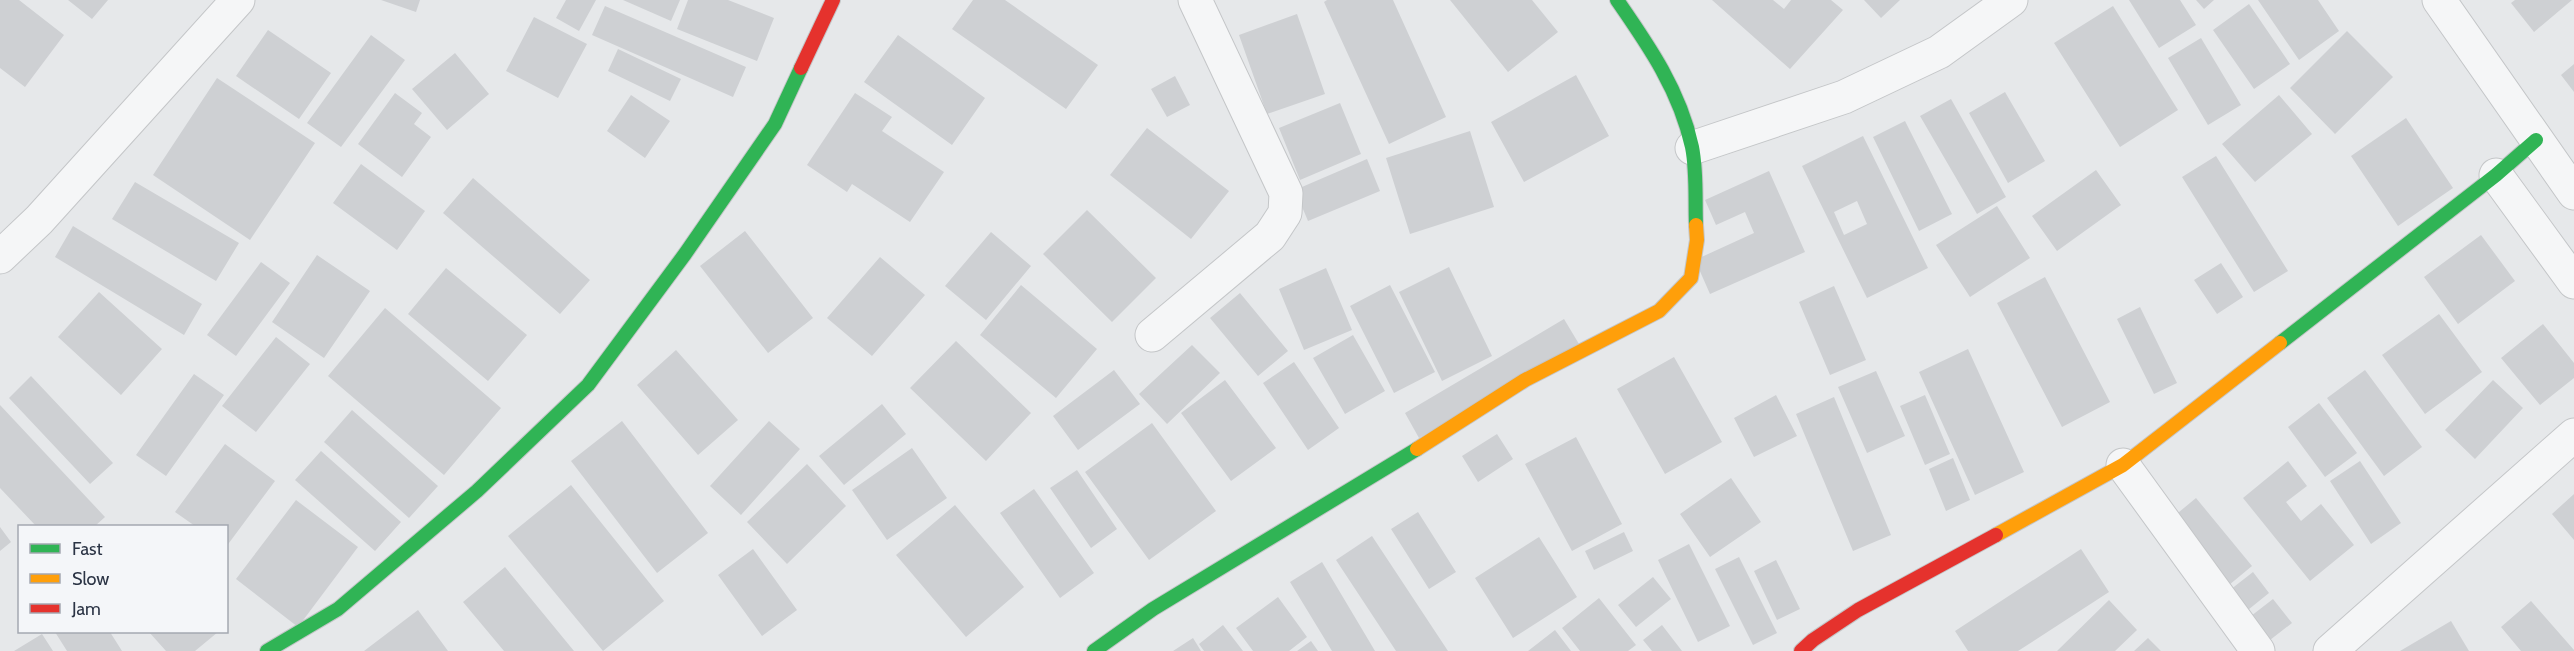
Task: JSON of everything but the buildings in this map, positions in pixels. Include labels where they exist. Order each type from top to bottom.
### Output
[{"type":"street","points":[[0,257],[39,220],[238,0]]},
{"type":"street","points":[[267,651],[338,609],[477,491],[588,385],[685,254],[775,124],[833,0]]},
{"type":"street","points":[[1152,335],[1270,236],[1285,213],[1286,193],[1195,0]]},
{"type":"street","points":[[1094,651],[1153,609],[1344,495],[1525,380],[1659,311],[1691,278],[1697,240],[1692,148],[1676,95],[1650,46],[1617,0]]},
{"type":"street","points":[[1692,148],[1844,97],[1939,52],[2011,0]]},
{"type":"street","points":[[2439,0],[2574,193]]},
{"type":"street","points":[[1801,651],[1813,640],[1858,610],[2123,465],[2496,176],[2536,140]]},
{"type":"street","points":[[2496,176],[2574,282]]},
{"type":"street","points":[[2330,651],[2574,435]]},
{"type":"street","points":[[2123,465],[2258,651]]},
{"type":"traffic: fast","points":[[1617,0],[1641,34],[1662,70],[1687,126],[1695,166],[1696,225]]},
{"type":"traffic: fast","points":[[267,651],[338,609],[477,491],[588,385],[685,254],[775,124],[801,68]]},
{"type":"traffic: fast","points":[[2280,343],[2496,175],[2536,140]]},
{"type":"traffic: fast","points":[[1094,651],[1153,609],[1417,449]]},
{"type":"traffic: slow","points":[[1417,449],[1525,380],[1659,311],[1691,278],[1697,240],[1696,225]]},
{"type":"traffic: slow","points":[[1996,535],[2123,465],[2280,343]]},
{"type":"traffic: jam","points":[[801,68],[833,0]]},
{"type":"traffic: jam","points":[[1801,651],[1813,640],[1858,610],[1996,535]]}]
